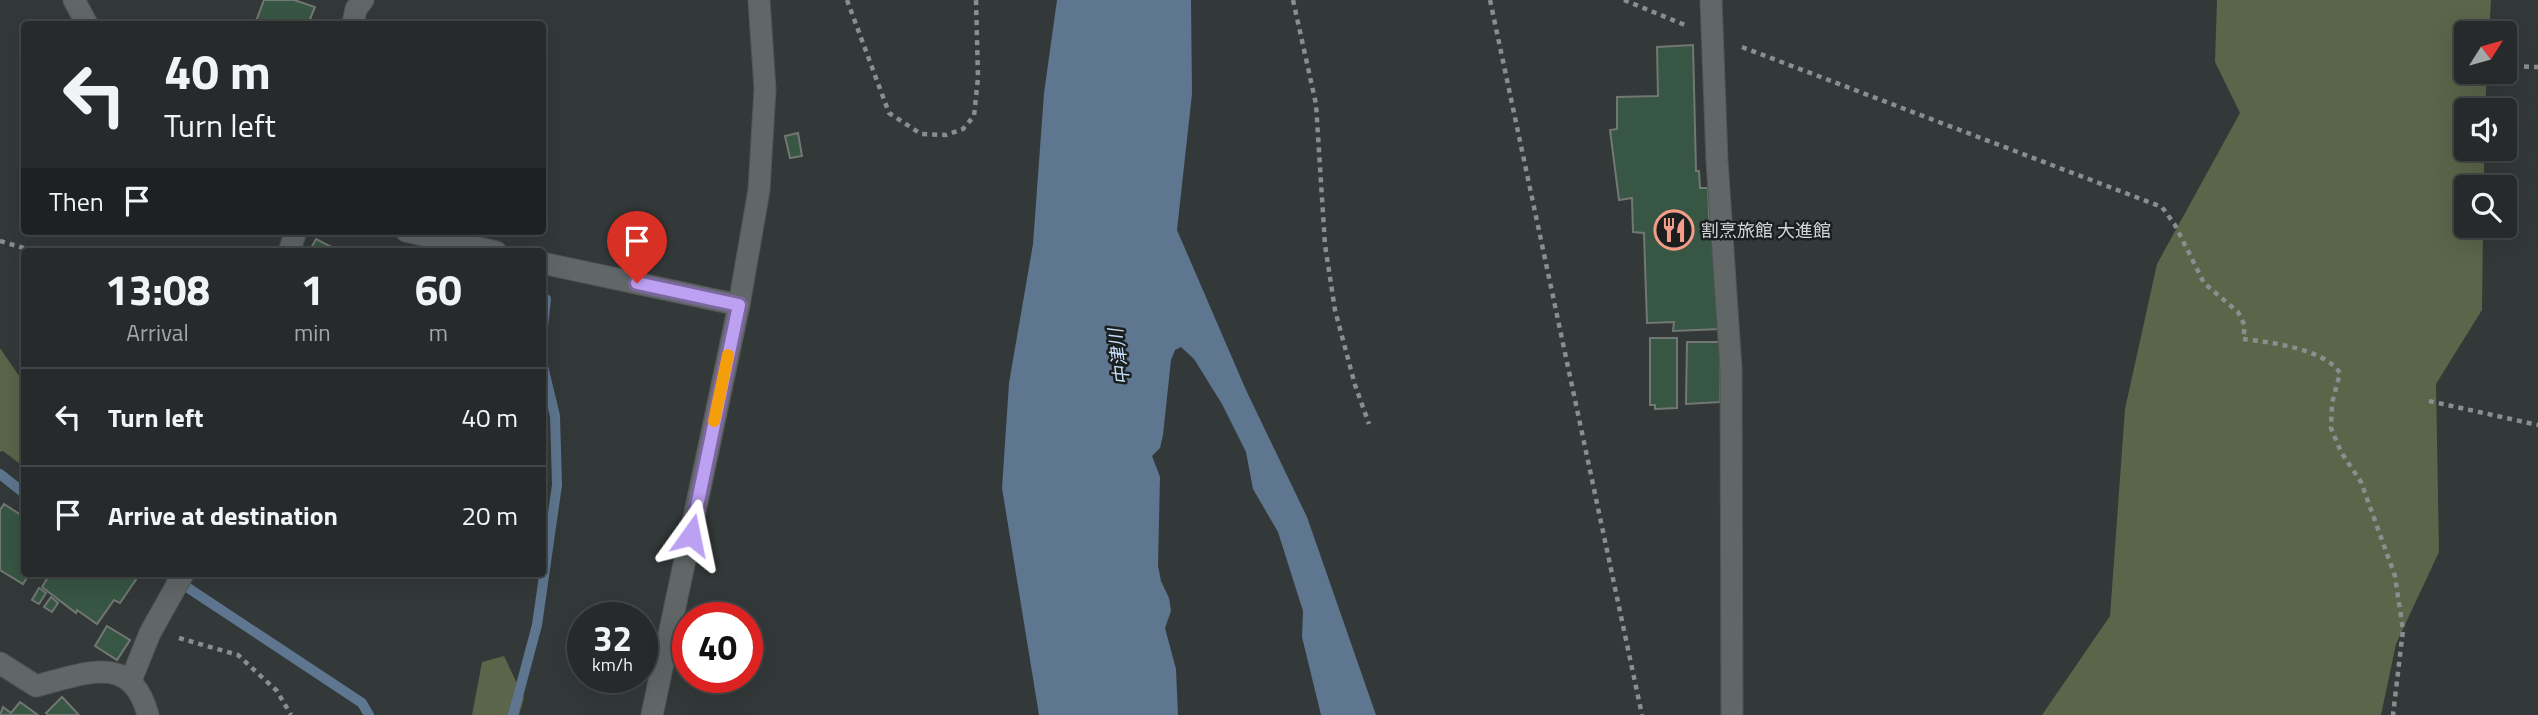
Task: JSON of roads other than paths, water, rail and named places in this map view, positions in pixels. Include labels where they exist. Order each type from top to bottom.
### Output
[{"type":"street","points":[[74,0],[84,21]]},
{"type":"street","points":[[354,21],[356,9],[363,0]]},
{"type":"street","points":[[652,715],[739,305],[759,190],[765,89],[759,0]]},
{"type":"street","points":[[1711,0],[1717,161],[1731,369],[1731,715]]},
{"type":"street","points":[[423,235],[479,248]]},
{"type":"street","points":[[546,264],[739,305]]},
{"type":"street","points":[[131,680],[150,633],[181,577]]},
{"type":"street","points":[[0,663],[36,686],[88,673],[110,672],[131,680],[144,700],[148,715]]},
{"type":"water","name":"中津川","points":[[1057,0],[1191,0],[1192,94],[1177,230],[1246,390],[1307,517],[1376,715],[1321,715],[1302,637],[1303,611],[1278,532],[1253,489],[1246,452],[1222,404],[1194,359],[1181,347],[1175,350],[1171,360],[1163,435],[1160,448],[1152,456],[1160,477],[1158,566],[1171,611],[1165,628],[1176,669],[1178,715],[1039,715],[1002,488],[1009,383],[1033,244],[1044,93]]},
{"type":"waterway","points":[[546,379],[555,416],[557,485],[546,562]]},
{"type":"waterway","points":[[0,474],[21,491]]},
{"type":"waterway","points":[[172,577],[362,703],[369,715]]},
{"type":"waterway","points":[[513,715],[537,625],[544,577]]},
{"type":"place","name":"割烹旅館 大進館","points":[[1674,230]]}]
